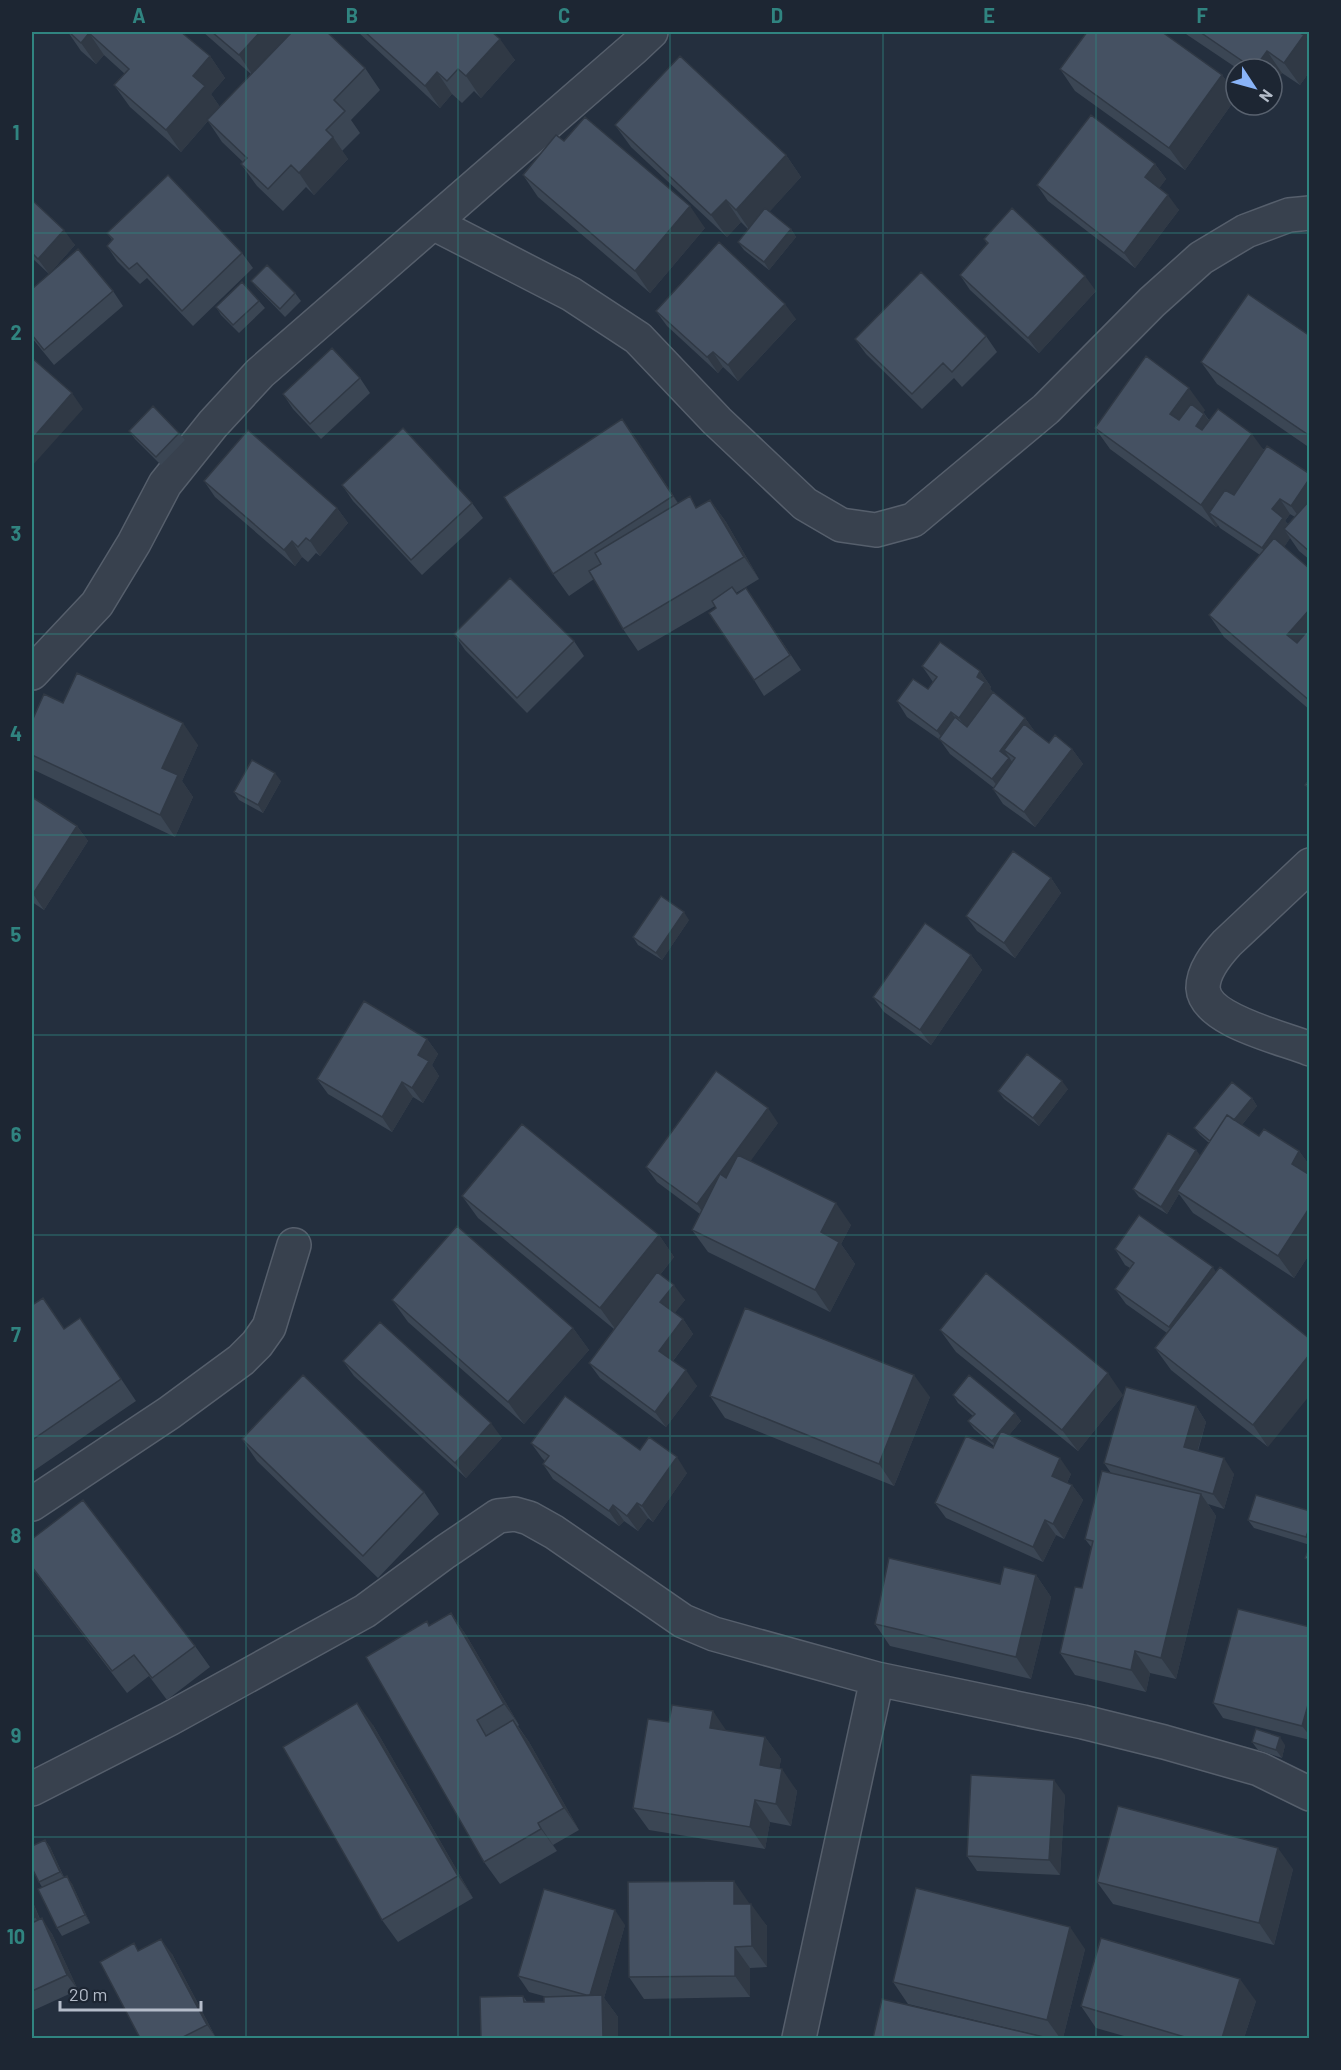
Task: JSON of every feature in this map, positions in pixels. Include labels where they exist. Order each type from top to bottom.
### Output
[{"type":"street","points":[[33,668],[97,604],[134,543],[165,484],[213,424],[260,373],[651,32]]},
{"type":"street","points":[[433,223],[571,294],[638,338],[717,421],[805,504],[841,525],[876,530],[913,520],[922,513],[1046,409],[1152,302],[1201,258],[1246,231],[1289,215],[1310,213]]},
{"type":"street","points":[[1310,865],[1227,943],[1215,957],[1206,974],[1203,988],[1209,1004],[1242,1025],[1310,1048]]},
{"type":"street","points":[[32,1504],[170,1413],[241,1360],[257,1344],[269,1327],[294,1245]]},
{"type":"street","points":[[32,1789],[170,1719],[365,1611],[498,1516],[515,1514],[529,1518],[554,1532],[683,1621],[714,1634],[877,1679],[1083,1722],[1164,1742],[1259,1769],[1310,1794]]},
{"type":"street","points":[[799,2038],[877,1679]]},
{"type":"building","points":[[69,32],[181,32],[210,56],[193,76],[205,86],[166,130],[114,85],[129,69],[89,33],[81,43]]},
{"type":"building","points":[[212,32],[260,32],[239,55]]},
{"type":"building","points":[[292,32],[327,32],[365,68],[334,100],[345,111],[326,130],[333,137],[299,173],[291,165],[268,189],[241,164],[247,158],[207,120]]},
{"type":"building","points":[[365,32],[492,32],[500,39],[466,76],[458,69],[447,81],[437,72],[425,86]]},
{"type":"building","points":[[1087,32],[1162,32],[1222,75],[1169,148],[1060,69]]},
{"type":"building","points":[[1200,32],[1298,32],[1304,35],[1284,63],[1284,57],[1276,57],[1267,51],[1263,57],[1236,57]]},
{"type":"building","points":[[680,56],[786,155],[736,210],[726,200],[711,215],[615,125]]},
{"type":"building","points":[[1091,115],[1155,164],[1145,177],[1168,195],[1124,253],[1037,185]]},
{"type":"building","points":[[585,117],[690,206],[635,271],[523,175],[556,135],[564,141]]},
{"type":"building","points":[[168,175],[242,253],[182,311],[137,263],[129,269],[107,246],[113,239],[107,233]]},
{"type":"building","points":[[32,200],[64,230],[38,259],[32,253]]},
{"type":"building","points":[[765,208],[791,229],[764,262],[738,242]]},
{"type":"building","points":[[1012,208],[1085,276],[1028,338],[960,275],[988,243],[984,239]]},
{"type":"building","points":[[719,242],[785,304],[728,365],[713,352],[707,357],[656,311]]},
{"type":"building","points":[[78,249],[113,291],[44,350],[32,335],[32,289]]},
{"type":"building","points":[[267,265],[295,293],[280,309],[251,281]]},
{"type":"building","points":[[921,272],[986,336],[952,372],[943,363],[912,394],[855,339]]},
{"type":"building","points":[[242,282],[259,301],[233,325],[216,307]]},
{"type":"building","points":[[1248,294],[1310,336],[1310,436],[1201,362]]},
{"type":"building","points":[[332,348],[360,378],[310,424],[283,394]]},
{"type":"building","points":[[1146,356],[1189,388],[1170,414],[1179,420],[1191,404],[1204,414],[1196,426],[1202,430],[1218,409],[1252,434],[1201,505],[1095,428]]},
{"type":"building","points":[[32,358],[72,393],[32,439]]},
{"type":"building","points":[[153,406],[179,433],[156,457],[129,431]]},
{"type":"building","points":[[622,419],[673,496],[553,574],[504,497]]},
{"type":"building","points":[[403,428],[472,503],[411,560],[342,485]]},
{"type":"building","points":[[248,430],[337,508],[310,541],[306,538],[298,547],[292,541],[284,550],[204,481]]},
{"type":"building","points":[[1267,446],[1310,474],[1310,478],[1291,506],[1280,499],[1272,509],[1283,518],[1262,548],[1209,513],[1225,490],[1234,495]]},
{"type":"building","points":[[690,496],[696,508],[710,500],[744,557],[623,629],[589,571],[601,564],[595,553]]},
{"type":"building","points":[[1310,500],[1310,552],[1284,529]]},
{"type":"building","points":[[1274,538],[1310,569],[1310,609],[1287,635],[1297,643],[1310,628],[1310,701],[1209,615]]},
{"type":"building","points":[[510,578],[574,641],[517,698],[454,634]]},
{"type":"building","points":[[732,587],[737,594],[746,588],[790,655],[754,680],[709,613],[716,608],[712,601]]},
{"type":"building","points":[[940,642],[980,671],[977,677],[985,682],[959,718],[951,712],[937,731],[897,701],[913,679],[928,689],[937,677],[922,666]]},
{"type":"building","points":[[77,673],[183,723],[162,768],[178,775],[160,815],[32,755],[32,721],[44,694],[63,703]]},
{"type":"building","points":[[993,692],[1025,718],[1000,751],[1009,758],[992,779],[939,739],[955,717],[967,727]]},
{"type":"building","points":[[1024,724],[1049,743],[1055,735],[1072,749],[1024,812],[993,789],[1015,758],[1004,750]]},
{"type":"building","points":[[252,760],[275,773],[258,805],[234,792]]},
{"type":"building","points":[[32,797],[77,826],[33,894],[32,893]]},
{"type":"building","points":[[1013,851],[1051,878],[1004,943],[966,916]]},
{"type":"building","points":[[661,896],[684,912],[656,953],[633,937]]},
{"type":"building","points":[[925,923],[971,955],[920,1030],[873,997]]},
{"type":"building","points":[[364,1001],[427,1039],[418,1055],[429,1061],[412,1088],[402,1082],[382,1117],[317,1079]]},
{"type":"building","points":[[1027,1054],[1062,1081],[1033,1118],[998,1091]]},
{"type":"building","points":[[716,1071],[768,1108],[697,1204],[646,1167]]},
{"type":"building","points":[[1232,1082],[1252,1098],[1234,1120],[1227,1115],[1210,1141],[1194,1128]]},
{"type":"building","points":[[1227,1115],[1259,1136],[1264,1129],[1299,1151],[1292,1164],[1310,1175],[1310,1207],[1278,1256],[1177,1191]]},
{"type":"building","points":[[522,1124],[659,1235],[600,1308],[462,1196]]},
{"type":"building","points":[[1168,1133],[1196,1150],[1161,1207],[1133,1189]]},
{"type":"building","points":[[738,1155],[836,1203],[821,1232],[839,1242],[815,1290],[692,1230],[720,1174],[726,1178]]},
{"type":"building","points":[[1139,1215],[1213,1267],[1169,1327],[1115,1289],[1134,1263],[1115,1249]]},
{"type":"building","points":[[457,1226],[573,1328],[508,1402],[392,1300]]},
{"type":"building","points":[[1220,1267],[1310,1339],[1310,1354],[1253,1425],[1155,1348]]},
{"type":"building","points":[[657,1272],[674,1285],[660,1302],[683,1319],[659,1351],[686,1370],[655,1412],[589,1363]]},
{"type":"building","points":[[986,1273],[1108,1373],[1062,1430],[940,1330]]},
{"type":"building","points":[[43,1298],[64,1329],[80,1318],[121,1379],[32,1440],[32,1305]]},
{"type":"building","points":[[745,1308],[914,1375],[879,1464],[710,1396]]},
{"type":"building","points":[[380,1322],[491,1423],[455,1463],[343,1361]]},
{"type":"building","points":[[303,1375],[424,1492],[363,1556],[242,1439]]},
{"type":"building","points":[[969,1375],[1015,1413],[992,1441],[968,1421],[975,1414],[953,1395]]},
{"type":"building","points":[[1126,1387],[1196,1406],[1184,1447],[1224,1458],[1213,1494],[1104,1463]]},
{"type":"building","points":[[565,1396],[640,1450],[649,1437],[677,1457],[642,1506],[637,1503],[627,1516],[613,1505],[609,1511],[543,1464],[549,1456],[531,1443]]},
{"type":"building","points":[[1001,1431],[1060,1458],[1052,1476],[1072,1485],[1053,1524],[1045,1520],[1033,1547],[935,1503],[966,1436],[993,1448]]},
{"type":"building","points":[[1102,1471],[1201,1494],[1161,1658],[1135,1651],[1131,1670],[1060,1653],[1075,1587],[1082,1588],[1093,1541],[1085,1539]]},
{"type":"building","points":[[1256,1495],[1310,1511],[1310,1526],[1306,1537],[1248,1520]]},
{"type":"building","points":[[83,1500],[195,1646],[152,1678],[134,1655],[112,1671],[32,1567],[32,1539]]},
{"type":"building","points":[[1310,1547],[1310,1560],[1305,1558]]},
{"type":"building","points":[[889,1558],[1000,1584],[1004,1567],[1036,1575],[1016,1657],[875,1624]]},
{"type":"building","points":[[1238,1609],[1310,1627],[1310,1698],[1302,1726],[1213,1703]]},
{"type":"building","points":[[451,1613],[504,1704],[477,1720],[486,1736],[513,1720],[564,1808],[538,1823],[541,1829],[484,1862],[366,1657],[427,1621],[429,1626]]},
{"type":"building","points":[[357,1703],[458,1876],[382,1920],[283,1747]]},
{"type":"building","points":[[672,1705],[713,1711],[710,1728],[765,1737],[760,1765],[782,1769],[776,1804],[755,1800],[750,1827],[633,1808],[648,1719],[669,1722]]},
{"type":"building","points":[[1256,1729],[1280,1737],[1276,1750],[1252,1742]]},
{"type":"building","points":[[971,1775],[1054,1780],[1049,1860],[967,1856]]},
{"type":"building","points":[[1118,1806],[1278,1848],[1259,1923],[1097,1882]]},
{"type":"building","points":[[45,1840],[60,1872],[39,1882],[32,1868],[32,1846]]},
{"type":"building","points":[[67,1876],[85,1915],[57,1928],[38,1889]]},
{"type":"building","points":[[734,1881],[734,1904],[751,1904],[752,1946],[735,1947],[735,1976],[629,1977],[628,1882]]},
{"type":"building","points":[[916,1888],[1070,1927],[1047,2020],[893,1982]]},
{"type":"building","points":[[544,1889],[615,1910],[590,1995],[518,1976]]},
{"type":"building","points":[[42,1918],[67,1975],[32,1991],[32,1923]]},
{"type":"building","points":[[1101,1938],[1240,1979],[1222,2038],[1188,2038],[1081,2006]]},
{"type":"building","points":[[161,1939],[207,2025],[181,2038],[140,2038],[100,1962],[134,1943],[138,1951]]},
{"type":"building","points":[[602,1995],[603,2038],[481,2038],[480,1997],[523,1996],[524,2002],[544,2002],[544,1997]]},
{"type":"building","points":[[882,1999],[1048,2038],[873,2038]]}]
